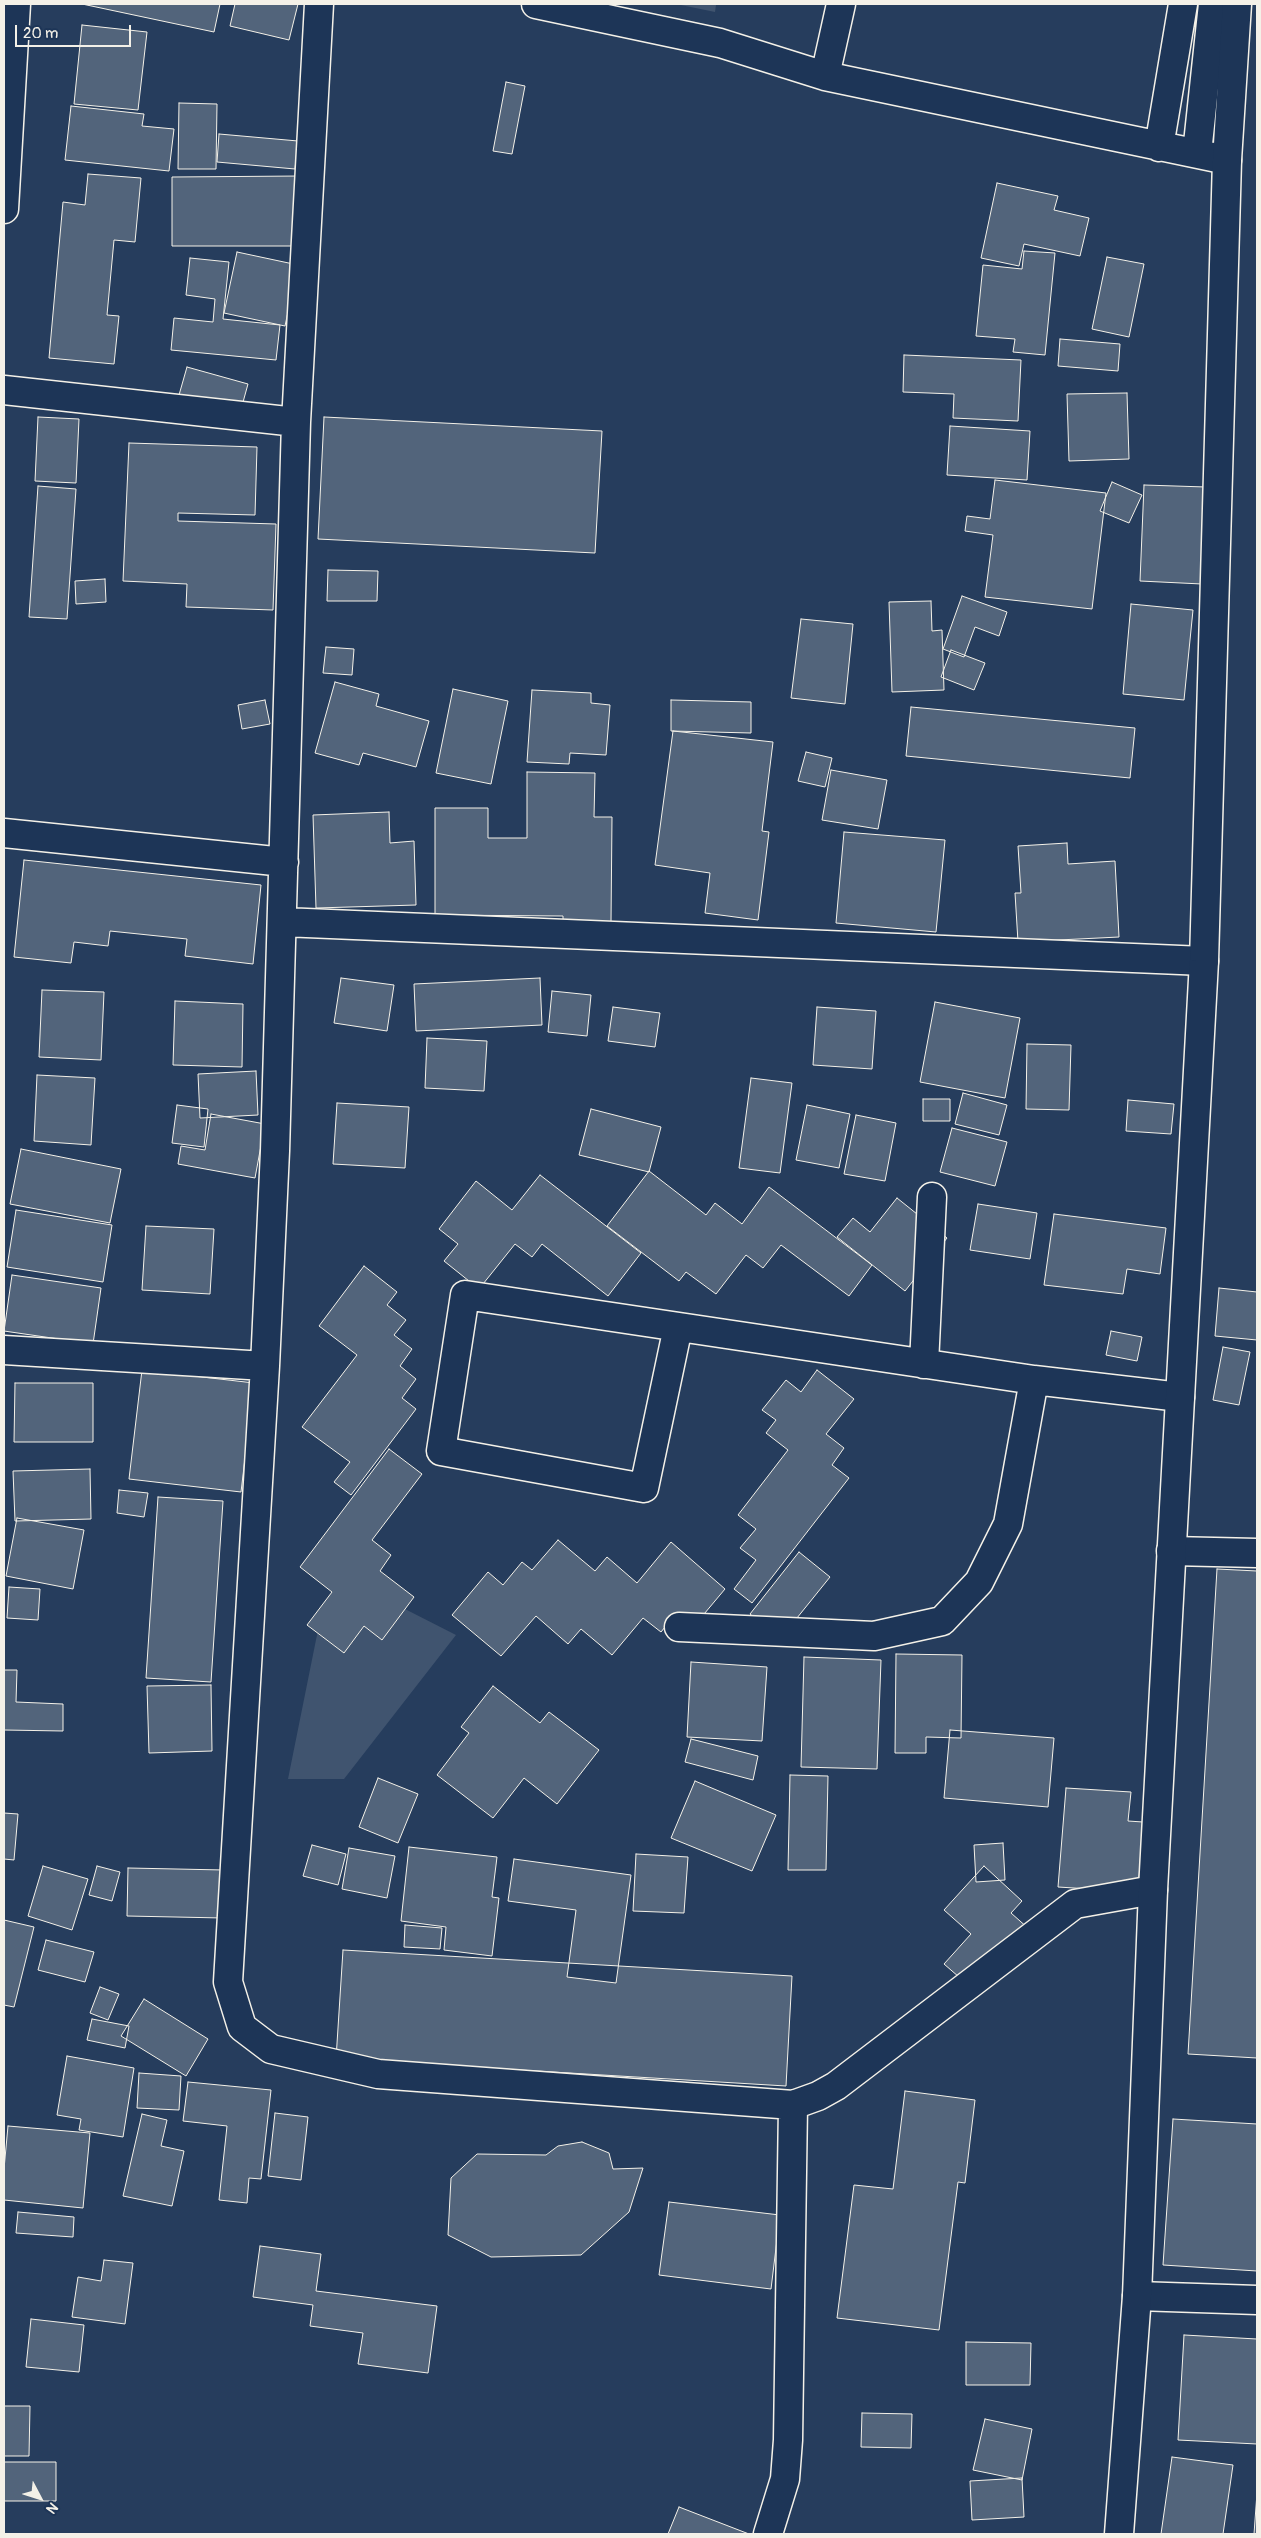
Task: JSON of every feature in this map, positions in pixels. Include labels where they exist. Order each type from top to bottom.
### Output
[{"type":"street","points":[[4,209],[16,4]]},
{"type":"street","points":[[319,4],[296,422],[284,862],[265,1366],[228,1982],[242,2027],[271,2049],[378,2074],[793,2104],[818,2096],[836,2086],[1075,1904],[1153,1890]]},
{"type":"street","points":[[536,4],[720,43],[825,76],[1159,147],[1197,152],[1227,160]]},
{"type":"street","points":[[825,76],[841,4]]},
{"type":"street","points":[[1159,147],[1183,4]]},
{"type":"street","points":[[1197,152],[1213,4]]},
{"type":"street","points":[[1119,2534],[1137,2296],[1153,1890],[1204,961],[1227,160],[1237,4]]},
{"type":"street","points":[[4,390],[296,422]]},
{"type":"street","points":[[4,834],[284,862]]},
{"type":"street","points":[[282,922],[1204,961]]},
{"type":"street","points":[[924,1364],[932,1198]]},
{"type":"street","points":[[678,1327],[644,1488],[441,1451],[465,1295],[1034,1380],[1180,1397]]},
{"type":"street","points":[[4,1350],[265,1366]]},
{"type":"street","points":[[679,1627],[874,1636],[942,1621],[979,1582],[1008,1524],[1034,1380]]},
{"type":"street","points":[[1171,1551],[1257,1553]]},
{"type":"street","points":[[768,2534],[785,2479],[788,2440],[793,2104]]},
{"type":"street","points":[[1137,2296],[1257,2300]]},
{"type":"shaded area","points":[[676,4],[710,4],[716,5],[715,12]]},
{"type":"shaded area","points":[[401,1607],[456,1635],[344,1779],[288,1779],[321,1615]]},
{"type":"building","points":[[82,4],[220,4],[214,32]]},
{"type":"building","points":[[235,4],[298,4],[289,40],[230,26]]},
{"type":"building","points":[[82,25],[147,32],[138,110],[74,104]]},
{"type":"building","points":[[506,82],[525,86],[512,154],[493,151]]},
{"type":"building","points":[[179,103],[217,104],[216,169],[178,169]]},
{"type":"building","points":[[71,106],[144,114],[142,126],[174,129],[169,171],[65,160]]},
{"type":"building","points":[[219,134],[298,141],[295,169],[217,162]]},
{"type":"building","points":[[88,174],[141,178],[135,242],[114,240],[107,315],[119,316],[114,364],[49,358],[63,202],[85,205]]},
{"type":"building","points":[[301,176],[301,246],[172,246],[172,177]]},
{"type":"building","points":[[997,183],[1058,196],[1054,210],[1089,218],[1080,256],[1024,244],[1019,266],[981,258]]},
{"type":"building","points":[[1024,251],[1055,253],[1045,355],[1013,352],[1015,339],[976,336],[983,265],[1022,269]]},
{"type":"building","points":[[237,252],[298,265],[285,326],[224,313]]},
{"type":"building","points":[[1107,257],[1144,264],[1129,337],[1092,329]]},
{"type":"building","points":[[190,258],[229,262],[223,319],[280,325],[276,360],[171,350],[174,318],[213,322],[215,299],[186,295]]},
{"type":"building","points":[[1060,339],[1120,344],[1118,371],[1058,366]]},
{"type":"building","points":[[904,355],[1021,360],[1018,421],[953,418],[954,394],[903,392]]},
{"type":"building","points":[[187,367],[248,384],[240,413],[179,395]]},
{"type":"building","points":[[1127,393],[1129,459],[1069,461],[1067,394]]},
{"type":"building","points":[[38,417],[79,419],[76,483],[35,481]]},
{"type":"building","points":[[324,417],[602,431],[595,553],[318,539]]},
{"type":"building","points":[[950,426],[1030,431],[1027,480],[947,475]]},
{"type":"building","points":[[129,443],[257,447],[255,515],[178,513],[178,521],[276,524],[273,610],[186,607],[187,584],[123,581]]},
{"type":"building","points":[[995,480],[1106,493],[1092,609],[985,597],[993,535],[965,531],[967,516],[990,519]]},
{"type":"building","points":[[1112,482],[1142,495],[1129,523],[1100,511]]},
{"type":"building","points":[[1144,485],[1206,487],[1202,584],[1140,581]]},
{"type":"building","points":[[38,486],[76,489],[67,619],[29,617]]},
{"type":"building","points":[[328,570],[378,571],[377,601],[327,601]]},
{"type":"building","points":[[105,579],[106,602],[76,604],[75,581]]},
{"type":"building","points":[[962,596],[1007,612],[999,636],[975,627],[964,657],[943,649]]},
{"type":"building","points":[[931,601],[932,631],[942,630],[944,690],[892,692],[889,602]]},
{"type":"building","points":[[1131,604],[1193,610],[1184,700],[1123,694]]},
{"type":"building","points":[[801,619],[853,624],[845,704],[791,698]]},
{"type":"building","points":[[326,647],[354,649],[352,675],[323,673]]},
{"type":"building","points":[[951,650],[985,663],[974,690],[941,677]]},
{"type":"building","points":[[335,682],[379,694],[376,706],[429,721],[416,767],[363,753],[359,765],[315,753]]},
{"type":"building","points":[[453,689],[508,701],[491,784],[436,773]]},
{"type":"building","points":[[532,690],[591,693],[591,703],[610,705],[606,755],[570,753],[569,764],[527,762]]},
{"type":"building","points":[[265,700],[270,724],[242,729],[238,705]]},
{"type":"building","points":[[671,700],[751,702],[751,733],[671,731]]},
{"type":"building","points":[[911,707],[1135,728],[1130,778],[906,756]]},
{"type":"building","points":[[673,731],[773,742],[762,831],[769,832],[758,920],[705,913],[710,873],[655,865]]},
{"type":"building","points":[[806,752],[832,758],[825,787],[798,781]]},
{"type":"building","points":[[831,770],[887,780],[878,829],[822,820]]},
{"type":"building","points":[[527,772],[595,773],[594,817],[612,817],[611,922],[563,921],[563,916],[435,915],[435,808],[488,808],[488,838],[527,838]]},
{"type":"building","points":[[389,812],[390,843],[414,841],[416,905],[316,908],[313,815]]},
{"type":"building","points":[[844,832],[945,840],[936,932],[836,923]]},
{"type":"building","points":[[1067,843],[1068,864],[1115,861],[1119,937],[1018,942],[1015,893],[1021,893],[1018,846]]},
{"type":"building","points":[[24,860],[261,885],[253,964],[185,956],[187,939],[110,931],[108,946],[74,942],[71,963],[14,957]]},
{"type":"building","points":[[341,978],[394,985],[387,1031],[334,1023]]},
{"type":"building","points":[[540,978],[542,1025],[416,1031],[414,984]]},
{"type":"building","points":[[42,990],[104,992],[101,1060],[39,1057]]},
{"type":"building","points":[[552,991],[591,995],[587,1036],[548,1032]]},
{"type":"building","points":[[175,1001],[243,1004],[242,1067],[173,1065]]},
{"type":"building","points":[[935,1002],[1020,1018],[1005,1098],[920,1082]]},
{"type":"building","points":[[613,1007],[660,1013],[655,1047],[608,1041]]},
{"type":"building","points":[[817,1007],[876,1011],[872,1069],[813,1065]]},
{"type":"building","points":[[427,1038],[487,1041],[484,1091],[425,1088]]},
{"type":"building","points":[[1027,1044],[1071,1045],[1069,1110],[1026,1109]]},
{"type":"building","points":[[256,1071],[258,1115],[200,1118],[198,1074]]},
{"type":"building","points":[[37,1075],[95,1078],[91,1145],[34,1141]]},
{"type":"building","points":[[751,1078],[792,1083],[780,1173],[739,1168]]},
{"type":"building","points":[[963,1093],[1007,1105],[999,1135],[955,1124]]},
{"type":"building","points":[[923,1099],[950,1099],[950,1121],[923,1121]]},
{"type":"building","points":[[1128,1100],[1174,1104],[1171,1134],[1126,1131]]},
{"type":"building","points":[[337,1103],[409,1107],[405,1168],[333,1164]]},
{"type":"building","points":[[177,1105],[208,1109],[204,1147],[172,1143]]},
{"type":"building","points":[[807,1105],[850,1114],[839,1168],[796,1160]]},
{"type":"building","points":[[591,1109],[661,1127],[649,1172],[579,1155]]},
{"type":"building","points":[[211,1114],[265,1124],[255,1178],[178,1164],[181,1146],[205,1150]]},
{"type":"building","points":[[856,1115],[896,1123],[885,1181],[844,1174]]},
{"type":"building","points":[[952,1128],[1007,1142],[995,1186],[940,1172]]},
{"type":"building","points":[[21,1149],[121,1169],[110,1223],[10,1204]]},
{"type":"building","points":[[649,1171],[706,1215],[715,1203],[742,1224],[769,1187],[872,1265],[849,1296],[781,1245],[763,1268],[746,1255],[716,1294],[686,1272],[679,1281],[607,1226]]},
{"type":"building","points":[[540,1175],[641,1253],[608,1296],[542,1244],[532,1257],[515,1244],[479,1289],[444,1261],[458,1244],[439,1229],[476,1181],[512,1210]]},
{"type":"building","points":[[897,1198],[947,1238],[905,1291],[837,1237],[853,1218],[870,1232]]},
{"type":"building","points":[[978,1204],[1037,1213],[1030,1259],[970,1250]]},
{"type":"building","points":[[16,1210],[112,1225],[103,1282],[7,1267]]},
{"type":"building","points":[[1054,1214],[1166,1228],[1160,1274],[1127,1269],[1123,1294],[1044,1285]]},
{"type":"building","points":[[146,1226],[214,1229],[210,1294],[142,1290]]},
{"type":"building","points":[[364,1266],[397,1292],[387,1305],[406,1320],[394,1335],[412,1349],[400,1366],[416,1379],[402,1398],[416,1409],[351,1495],[334,1482],[350,1462],[302,1427],[357,1355],[319,1326]]},
{"type":"building","points":[[12,1275],[101,1288],[93,1344],[4,1331]]},
{"type":"building","points":[[1219,1288],[1257,1292],[1257,1340],[1215,1336]]},
{"type":"building","points":[[1111,1331],[1142,1337],[1137,1361],[1106,1355]]},
{"type":"building","points":[[1223,1347],[1250,1352],[1239,1405],[1213,1400]]},
{"type":"building","points":[[142,1370],[254,1383],[241,1492],[129,1479]]},
{"type":"building","points":[[817,1370],[854,1399],[826,1434],[844,1448],[832,1465],[849,1478],[752,1603],[734,1589],[756,1560],[740,1548],[756,1529],[738,1515],[788,1450],[766,1433],[776,1420],[762,1410],[786,1380],[801,1392]]},
{"type":"building","points":[[15,1383],[93,1383],[93,1442],[14,1442]]},
{"type":"building","points":[[389,1449],[422,1474],[372,1540],[391,1555],[380,1571],[414,1597],[382,1640],[364,1626],[344,1653],[307,1625],[332,1592],[300,1567]]},
{"type":"building","points":[[90,1469],[91,1519],[15,1521],[13,1471]]},
{"type":"building","points":[[119,1490],[148,1493],[144,1517],[117,1513]]},
{"type":"building","points":[[158,1497],[223,1501],[211,1682],[146,1678]]},
{"type":"building","points":[[17,1518],[84,1530],[73,1589],[6,1576]]},
{"type":"building","points":[[558,1540],[595,1571],[607,1557],[637,1583],[671,1542],[725,1589],[694,1626],[677,1612],[661,1632],[643,1618],[612,1655],[581,1629],[568,1644],[536,1616],[501,1656],[452,1615],[488,1572],[503,1585],[522,1562],[532,1570]]},
{"type":"building","points":[[799,1552],[830,1577],[780,1639],[750,1614]]},
{"type":"building","points":[[1217,1569],[1257,1571],[1257,2058],[1188,2054]]},
{"type":"building","points":[[9,1587],[40,1589],[38,1620],[7,1618]]},
{"type":"building","points":[[896,1654],[962,1655],[961,1738],[926,1737],[926,1753],[895,1753]]},
{"type":"building","points":[[804,1657],[881,1660],[877,1769],[801,1767]]},
{"type":"building","points":[[691,1662],[767,1667],[762,1741],[687,1737]]},
{"type":"building","points":[[4,1670],[17,1670],[16,1702],[63,1704],[63,1731],[4,1730]]},
{"type":"building","points":[[211,1685],[212,1751],[149,1753],[147,1686]]},
{"type":"building","points":[[493,1686],[540,1723],[549,1712],[599,1750],[557,1804],[524,1778],[493,1818],[437,1775],[469,1733],[461,1727]]},
{"type":"building","points":[[950,1730],[1054,1738],[1048,1807],[944,1798]]},
{"type":"building","points":[[691,1739],[758,1756],[753,1780],[685,1762]]},
{"type":"building","points":[[790,1775],[828,1776],[826,1870],[788,1870]]},
{"type":"building","points":[[378,1778],[418,1794],[398,1843],[359,1827]]},
{"type":"building","points":[[695,1781],[776,1815],[752,1871],[671,1838]]},
{"type":"building","points":[[1066,1788],[1131,1792],[1128,1821],[1143,1822],[1138,1892],[1058,1887]]},
{"type":"building","points":[[4,1813],[18,1814],[14,1860],[4,1859]]},
{"type":"building","points":[[1003,1843],[1005,1880],[976,1882],[974,1845]]},
{"type":"building","points":[[312,1845],[346,1854],[338,1885],[303,1876]]},
{"type":"building","points":[[409,1847],[497,1857],[492,1897],[499,1898],[492,1956],[444,1950],[446,1927],[401,1921]]},
{"type":"building","points":[[349,1848],[395,1856],[387,1898],[342,1889]]},
{"type":"building","points":[[636,1854],[688,1857],[684,1913],[633,1911]]},
{"type":"building","points":[[514,1859],[631,1875],[616,1983],[567,1977],[576,1910],[508,1901]]},
{"type":"building","points":[[43,1866],[88,1879],[72,1930],[28,1916]]},
{"type":"building","points":[[97,1866],[120,1872],[112,1901],[89,1895]]},
{"type":"building","points":[[984,1866],[1022,1901],[1011,1913],[1029,1929],[974,1990],[944,1964],[971,1934],[944,1910]]},
{"type":"building","points":[[128,1868],[224,1870],[223,1918],[127,1916]]},
{"type":"building","points":[[4,1920],[34,1927],[14,2007],[4,2005]]},
{"type":"building","points":[[405,1925],[442,1928],[440,1949],[404,1947]]},
{"type":"building","points":[[46,1940],[94,1952],[85,1982],[38,1970]]},
{"type":"building","points":[[343,1950],[792,1976],[786,2086],[336,2059]]},
{"type":"building","points":[[100,1987],[119,1994],[108,2020],[90,2013]]},
{"type":"building","points":[[144,1999],[208,2039],[186,2076],[121,2036]]},
{"type":"building","points":[[92,2019],[129,2026],[125,2048],[87,2040]]},
{"type":"building","points":[[67,2056],[134,2068],[123,2137],[79,2130],[81,2119],[57,2115]]},
{"type":"building","points":[[139,2073],[181,2076],[179,2110],[137,2108]]},
{"type":"building","points":[[188,2082],[271,2090],[261,2179],[249,2178],[247,2203],[219,2200],[227,2126],[183,2121]]},
{"type":"building","points":[[905,2091],[975,2100],[965,2183],[958,2182],[939,2330],[837,2318],[854,2185],[893,2189]]},
{"type":"building","points":[[275,2113],[308,2117],[301,2180],[268,2176]]},
{"type":"building","points":[[142,2114],[167,2120],[161,2146],[184,2151],[172,2206],[123,2196]]},
{"type":"building","points":[[1173,2119],[1257,2124],[1257,2271],[1163,2265]]},
{"type":"building","points":[[8,2126],[90,2133],[83,2208],[4,2200],[4,2169]]},
{"type":"building","points":[[582,2142],[609,2153],[613,2169],[643,2168],[629,2212],[581,2255],[491,2257],[448,2235],[451,2178],[477,2154],[546,2155],[558,2146]]},
{"type":"building","points":[[669,2202],[780,2215],[771,2289],[659,2275]]},
{"type":"building","points":[[18,2212],[74,2217],[73,2237],[16,2233]]},
{"type":"building","points":[[260,2246],[321,2254],[316,2291],[437,2306],[428,2373],[358,2364],[363,2333],[310,2326],[313,2305],[253,2297]]},
{"type":"building","points":[[104,2260],[133,2263],[125,2324],[72,2317],[78,2277],[101,2281]]},
{"type":"building","points":[[31,2319],[84,2325],[79,2372],[26,2367]]},
{"type":"building","points":[[1184,2335],[1257,2339],[1257,2444],[1178,2440]]},
{"type":"building","points":[[966,2342],[1031,2343],[1030,2385],[966,2385]]},
{"type":"building","points":[[4,2406],[30,2406],[29,2456],[4,2456]]},
{"type":"building","points":[[862,2413],[912,2414],[911,2448],[861,2447]]},
{"type":"building","points":[[985,2419],[1032,2429],[1022,2480],[973,2470]]},
{"type":"building","points":[[1172,2457],[1233,2465],[1223,2534],[1161,2534]]},
{"type":"building","points":[[4,2462],[56,2462],[56,2501],[4,2501]]},
{"type":"building","points":[[1022,2478],[1024,2517],[972,2520],[970,2481]]},
{"type":"building","points":[[1257,2493],[1257,2534],[1254,2534]]},
{"type":"building","points":[[679,2507],[749,2534],[668,2534]]}]
